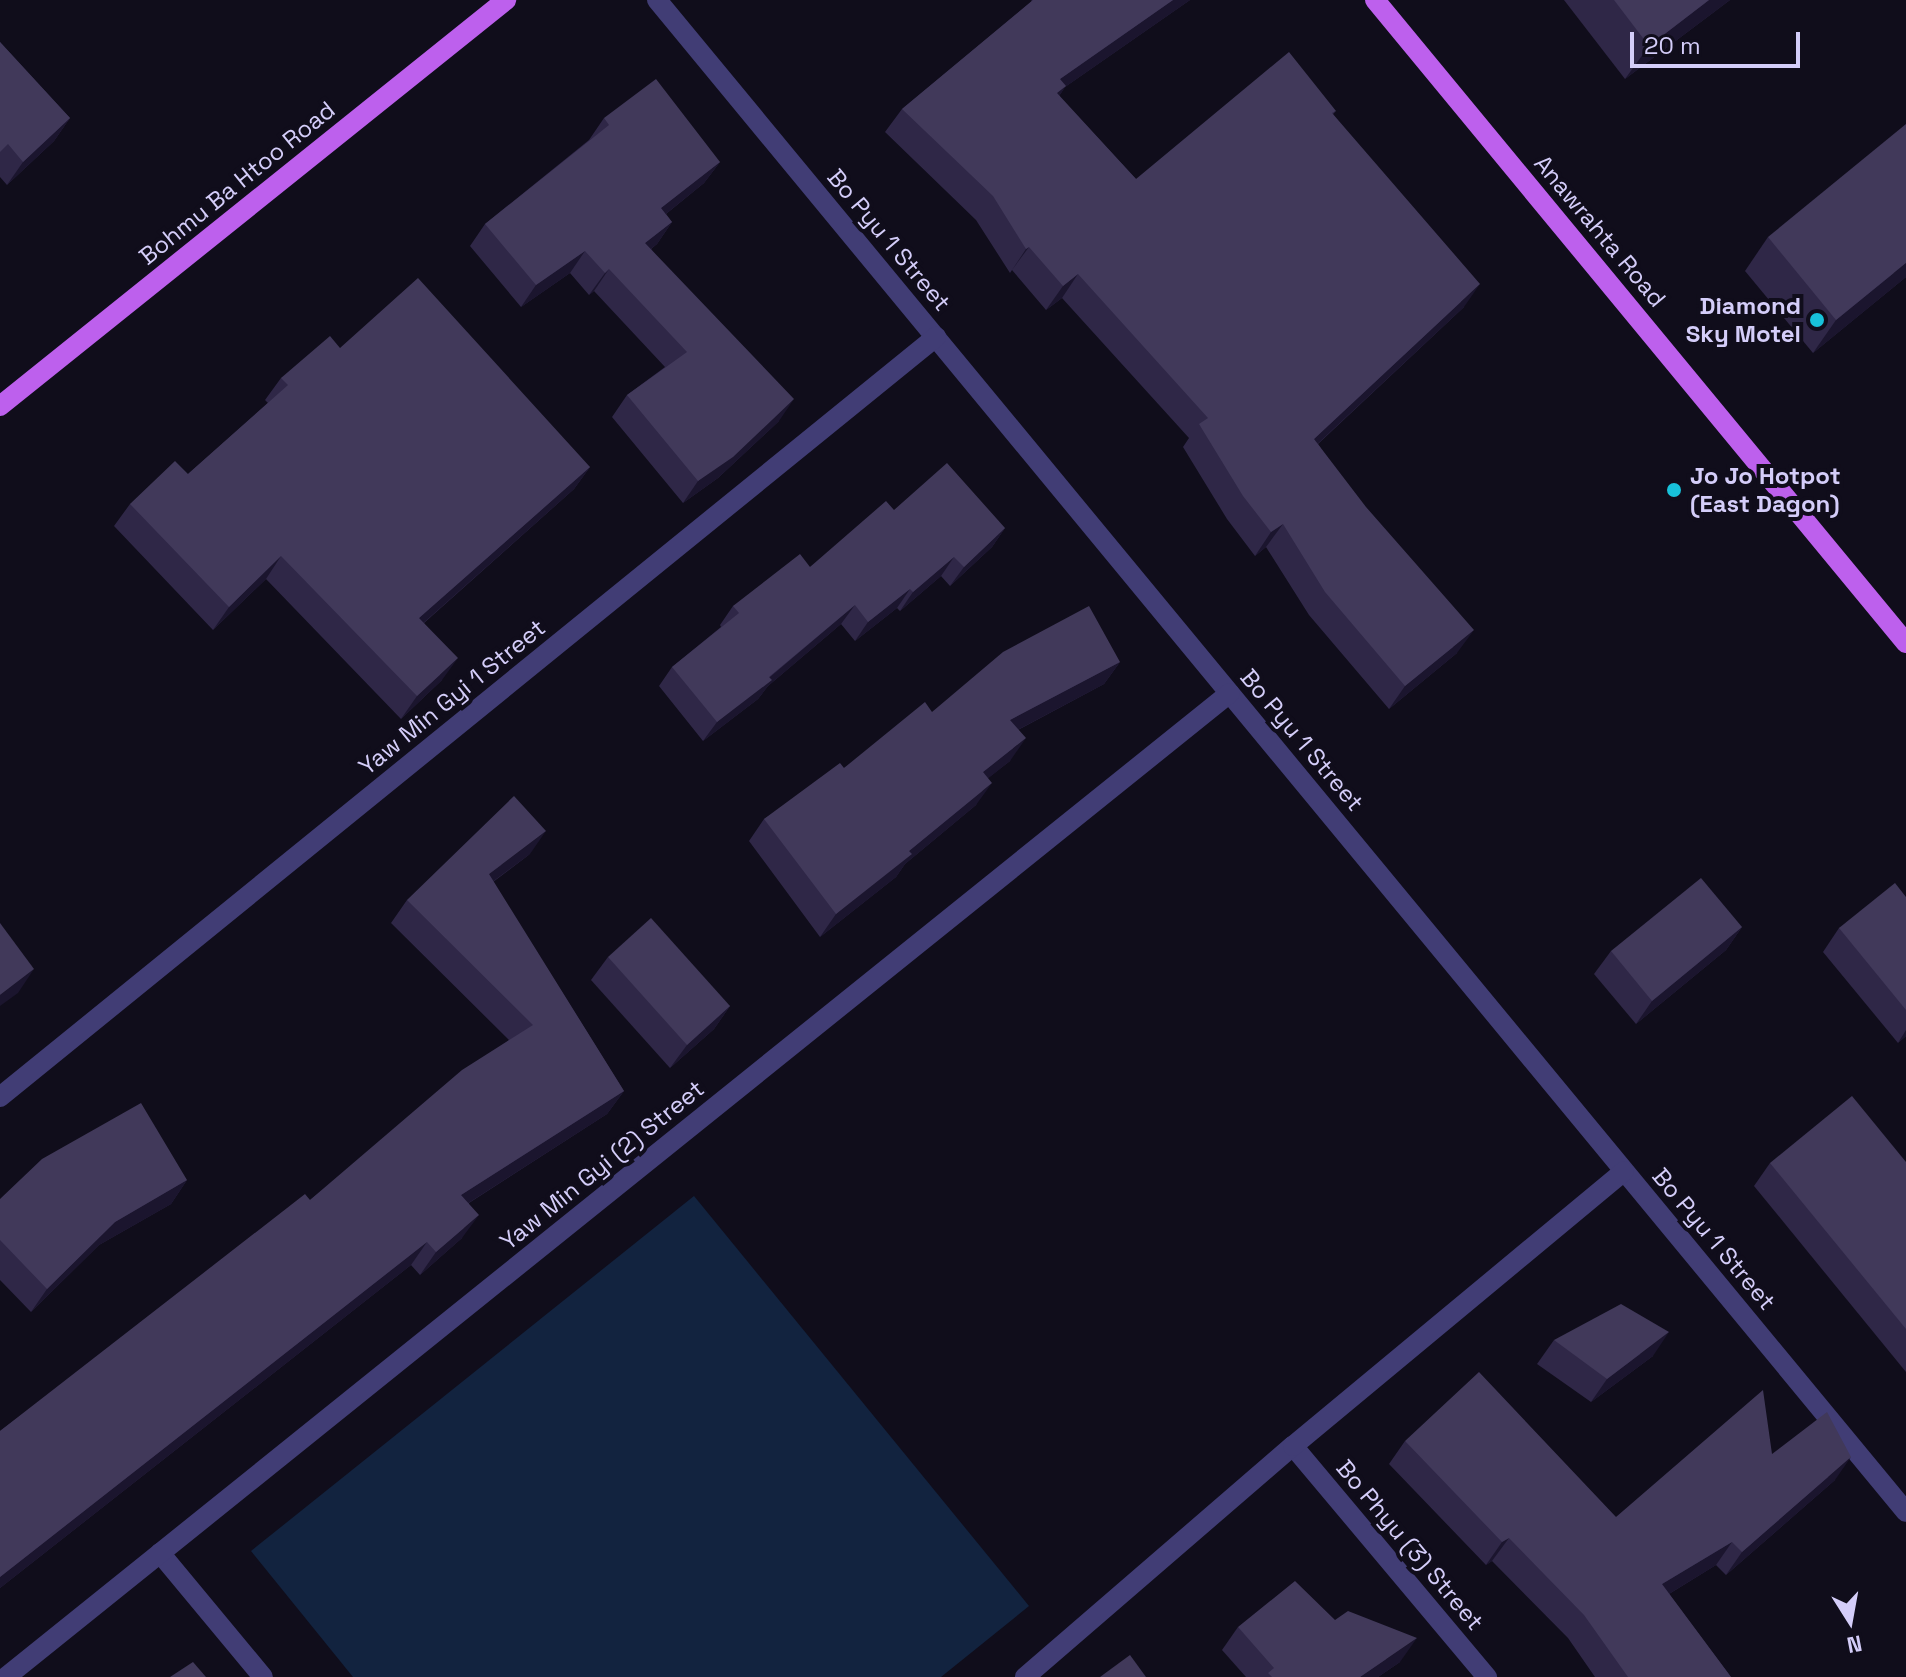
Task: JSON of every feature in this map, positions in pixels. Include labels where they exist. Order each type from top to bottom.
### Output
[{"type":"main road","name":"Bohmu Ba Htoo Road","points":[[0,406],[506,0]]},
{"type":"main road","name":"Anawrahta Road","points":[[1375,0],[1906,643]]},
{"type":"street","name":"Bo Pyu 1 Street","points":[[657,0],[1906,1512]]},
{"type":"street","name":"Yaw Min Gyi 1 Street","points":[[0,1097],[936,337]]},
{"type":"street","name":"Yaw Min Gyi (2) Street","points":[[6,1677],[1230,693]]},
{"type":"street","points":[[1025,1677],[1293,1446],[1624,1171]]},
{"type":"street","name":"Bo Phyu (3) Street","points":[[1293,1446],[1487,1677]]},
{"type":"street","points":[[160,1553],[263,1677]]},
{"type":"water","points":[[694,1196],[1029,1606],[941,1677],[353,1677],[251,1551]]},
{"type":"building","points":[[1033,0],[1173,0],[1060,79],[1066,86],[1057,93],[1136,179],[1289,52],[1336,111],[1332,113],[1480,284],[1314,439],[1366,507],[1474,630],[1405,686],[1325,592],[1283,524],[1271,532],[1243,496],[1199,424],[1208,418],[1078,274],[1063,286],[1029,247],[1026,249],[993,196],[902,109]]},
{"type":"building","points":[[1614,0],[1709,0],[1649,46]]},
{"type":"building","points":[[0,42],[70,118],[23,162],[8,144],[0,152]]},
{"type":"building","points":[[656,79],[720,162],[661,208],[672,222],[645,243],[794,399],[733,457],[698,481],[627,395],[687,352],[609,269],[605,273],[585,251],[536,285],[485,224],[609,125],[604,118]]},
{"type":"building","points":[[1906,124],[1906,263],[1836,320],[1768,237]]},
{"type":"building","points":[[418,278],[590,467],[419,618],[458,658],[417,696],[281,556],[229,607],[130,504],[175,461],[188,474],[288,385],[281,378],[330,336],[340,348]]},
{"type":"building","points":[[947,463],[1005,528],[964,567],[954,557],[913,592],[910,589],[868,622],[855,605],[769,677],[772,680],[717,722],[672,667],[739,613],[733,606],[800,554],[810,567],[886,501],[894,510]]},
{"type":"building","points":[[1089,606],[1120,662],[1010,720],[1026,738],[983,772],[992,783],[909,851],[912,854],[836,914],[764,819],[840,763],[844,768],[925,702],[932,712],[1003,652]]},
{"type":"building","points":[[514,796],[546,831],[489,874],[624,1091],[461,1195],[479,1215],[436,1252],[427,1242],[0,1577],[0,1431],[305,1194],[310,1200],[462,1070],[533,1025],[407,900]]},
{"type":"building","points":[[1701,878],[1742,927],[1652,1001],[1611,951]]},
{"type":"building","points":[[1895,883],[1906,897],[1906,1010],[1839,928]]},
{"type":"building","points":[[651,918],[730,1006],[687,1045],[608,957]]},
{"type":"building","points":[[0,923],[34,969],[0,995]]},
{"type":"building","points":[[1852,1096],[1906,1162],[1906,1329],[1770,1163]]},
{"type":"building","points":[[141,1103],[187,1180],[115,1222],[47,1289],[0,1240],[0,1199],[42,1159]]},
{"type":"building","points":[[1621,1304],[1669,1332],[1607,1379],[1554,1340]]},
{"type":"building","points":[[1479,1372],[1616,1517],[1763,1390],[1772,1454],[1827,1412],[1851,1457],[1742,1552],[1732,1542],[1662,1584],[1731,1677],[1628,1677],[1584,1615],[1509,1538],[1502,1542],[1405,1441]]},
{"type":"building","points":[[1295,1581],[1335,1620],[1348,1611],[1417,1638],[1360,1677],[1272,1677],[1268,1673],[1274,1668],[1238,1627]]},
{"type":"building","points":[[1130,1655],[1146,1677],[1100,1677]]},
{"type":"building","points":[[193,1662],[206,1677],[170,1677]]},
{"type":"place","name":"Diamond Sky Motel","points":[[1817,320]]},
{"type":"place","name":"Jo Jo Hotpot (East Dagon)","points":[[1674,490]]}]
